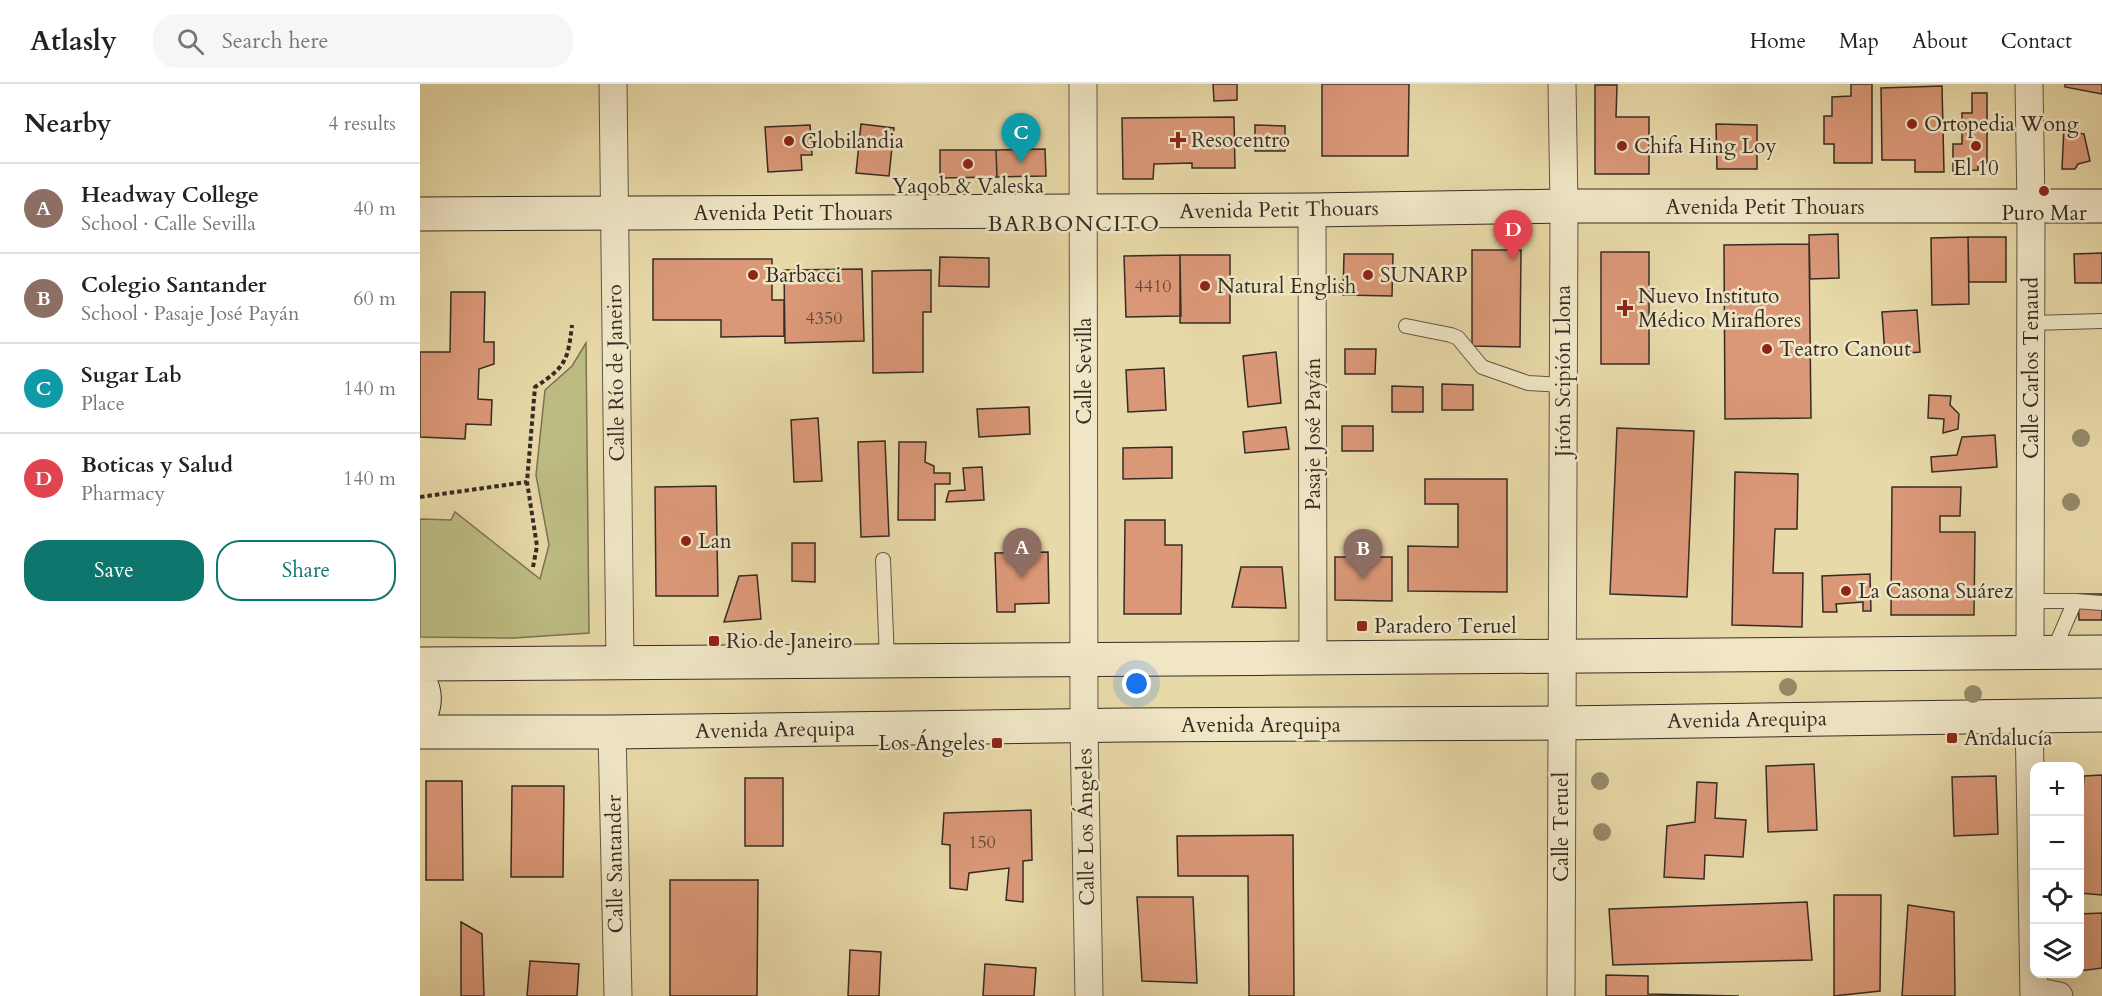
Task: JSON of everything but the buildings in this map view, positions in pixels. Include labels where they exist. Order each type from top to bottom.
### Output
[{"type":"main road","name":"Avenida Petit Thouars","points":[[420,214],[1084,212],[1564,206],[2102,206]]},
{"type":"main road","points":[[420,664],[1313,657],[1561,658],[2102,651]]},
{"type":"main road","points":[[420,682],[424,690],[425,702],[420,716]]},
{"type":"main road","name":"Avenida Arequipa","points":[[420,732],[1562,723],[2102,715]]},
{"type":"street","name":"Calle Río de Janeiro","points":[[613,84],[620,662]]},
{"type":"street","name":"Calle Sevilla","points":[[1083,84],[1084,659]]},
{"type":"street","name":"Jirón Scipión Llona","points":[[1561,658],[1564,206],[1562,84]]},
{"type":"street","name":"Calle Carlos Tenaud","points":[[2029,84],[2030,601],[2042,652]]},
{"type":"street","name":"Pasaje José Payán","points":[[1312,210],[1313,657]]},
{"type":"street","name":"Calle Teruel","points":[[1561,658],[1561,996]]},
{"type":"street","name":"Calle Los Ángeles","points":[[1084,659],[1089,996]]},
{"type":"street","points":[[2029,716],[2043,994]]},
{"type":"street","name":"Calle Santander","points":[[612,732],[618,996]]},
{"type":"lane","points":[[2031,323],[2102,321]]},
{"type":"lane","points":[[1406,326],[1458,338],[1482,367],[1528,383],[1563,385]]},
{"type":"lane","points":[[883,560],[887,660]]},
{"type":"lane","points":[[2042,652],[2075,600]]},
{"type":"lane","points":[[2030,601],[2075,600],[2102,603]]},
{"type":"path","points":[[533,567],[537,546],[526,482],[535,387],[555,374],[568,355],[572,325]]},
{"type":"path","points":[[420,497],[526,482]]},
{"type":"green space","points":[[586,343],[589,633],[514,638],[420,637],[420,519],[451,520],[455,512],[540,579],[549,545],[536,475],[545,390],[572,366]]},
{"type":"place","name":"Ortopedia Wong","points":[[1912,124]]},
{"type":"place","name":"Resocentro","points":[[1178,140]]},
{"type":"place","name":"Globilandia","points":[[789,141]]},
{"type":"place","name":"Chifa Hing Loy","points":[[1622,146]]},
{"type":"place","name":"El 10","points":[[1976,146]]},
{"type":"place","name":"Sugar Lab","points":[[1021,163]]},
{"type":"place","name":"Yaqob & Valeska","points":[[968,164]]},
{"type":"place","name":"Puro Mar","points":[[2044,191]]},
{"type":"place","name":"Boticas y Salud","points":[[1513,260]]},
{"type":"place","name":"Barbacci","points":[[753,275]]},
{"type":"place","name":"SUNARP","points":[[1368,275]]},
{"type":"place","name":"Natural English","points":[[1205,286]]},
{"type":"place","name":"Nuevo Instituto Médico Miraflores","points":[[1625,308]]},
{"type":"place","name":"Teatro Canout","points":[[1767,349]]},
{"type":"place","name":"Lan","points":[[686,541]]},
{"type":"place","name":"Headway College","points":[[1022,578]]},
{"type":"place","name":"Colegio Santander","points":[[1363,579]]},
{"type":"place","name":"La Casona Suárez","points":[[1846,591]]},
{"type":"place","name":"Paradero Teruel","points":[[1362,626]]},
{"type":"place","name":"Rio de Janeiro","points":[[714,641]]},
{"type":"place","name":"Andalucía","points":[[1952,738]]},
{"type":"place","name":"Los Ángeles","points":[[997,743]]},
{"type":"district","name":"BARBONCITO","points":[[1074,224]]}]
